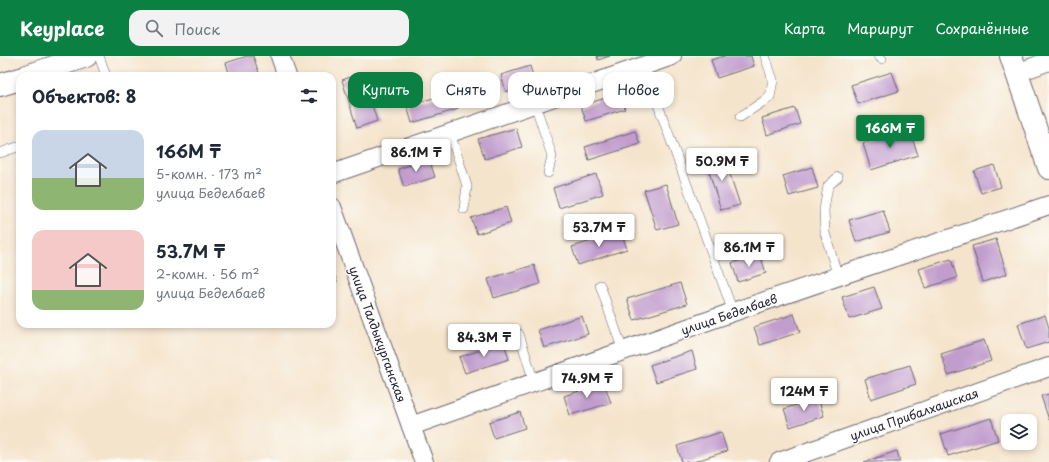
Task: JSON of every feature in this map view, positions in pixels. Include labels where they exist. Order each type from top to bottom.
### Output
[{"type":"street","points":[[34,72],[54,61],[86,56]]},
{"type":"street","points":[[280,56],[286,72]]},
{"type":"street","points":[[595,83],[672,56]]},
{"type":"street","points":[[1049,61],[1014,64],[1049,168]]},
{"type":"street","points":[[0,85],[16,79]]},
{"type":"street","points":[[336,173],[523,108]]},
{"type":"street","name":"улица Беделбаев","points":[[411,426],[623,350],[1049,205]]},
{"type":"street","name":"улица Талдыкурганская","points":[[336,218],[424,462]]},
{"type":"street","name":"улица Прибалхашская","points":[[779,462],[1049,367]]},
{"type":"lane","points":[[99,56],[105,72]]},
{"type":"lane","points":[[740,117],[770,97],[773,80],[765,56]]},
{"type":"lane","points":[[644,66],[733,312]]},
{"type":"lane","points":[[536,108],[552,156],[548,173]]},
{"type":"lane","points":[[450,133],[467,186],[464,209]]},
{"type":"lane","points":[[0,153],[16,147]]},
{"type":"lane","points":[[838,177],[828,186],[824,210],[825,233],[838,277]]},
{"type":"lane","points":[[600,285],[623,350]]},
{"type":"lane","points":[[518,334],[534,382]]},
{"type":"building","points":[[247,56],[253,56],[259,72],[229,72],[226,63]]},
{"type":"building","points":[[597,56],[610,56],[598,60]]},
{"type":"building","points":[[724,56],[751,56],[754,66],[717,78],[711,60]]},
{"type":"building","points":[[530,66],[532,72],[511,72]]},
{"type":"building","points":[[892,72],[899,91],[858,104],[851,85]]},
{"type":"building","points":[[508,73],[508,91],[506,92],[501,75]]},
{"type":"building","points":[[348,78],[348,99],[342,80]]},
{"type":"building","points":[[431,99],[431,108],[458,109],[412,123],[408,108],[423,108],[423,101]]},
{"type":"building","points":[[603,99],[603,108],[625,109],[586,121],[582,108],[595,108],[595,101]]},
{"type":"building","points":[[351,108],[373,108],[377,121],[357,128]]},
{"type":"building","points":[[795,108],[800,124],[767,135],[762,118]]},
{"type":"building","points":[[516,128],[522,147],[485,159],[478,139]]},
{"type":"building","points":[[909,129],[918,155],[871,170],[863,143]]},
{"type":"building","points":[[635,131],[640,144],[589,160],[585,147]]},
{"type":"building","points":[[723,153],[740,205],[721,210],[705,159]]},
{"type":"building","points":[[429,159],[435,177],[404,187],[398,169]]},
{"type":"building","points":[[994,165],[1001,187],[981,193],[974,171]]},
{"type":"building","points":[[812,167],[818,188],[789,196],[783,176]]},
{"type":"building","points":[[596,174],[603,194],[559,208],[553,188]]},
{"type":"building","points":[[666,184],[678,224],[657,230],[644,190]]},
{"type":"building","points":[[506,207],[511,223],[477,234],[471,218]]},
{"type":"building","points":[[883,210],[890,232],[856,242],[849,220]]},
{"type":"building","points":[[621,232],[627,249],[578,265],[572,247]]},
{"type":"building","points":[[996,239],[1007,274],[983,282],[972,246]]},
{"type":"building","points":[[760,254],[766,273],[738,282],[732,263]]},
{"type":"building","points":[[951,259],[957,278],[925,288],[919,269]]},
{"type":"building","points":[[534,265],[540,284],[494,298],[488,279]]},
{"type":"building","points":[[680,283],[687,304],[634,320],[627,299]]},
{"type":"building","points":[[874,287],[882,309],[849,319],[842,297]]},
{"type":"building","points":[[794,314],[800,332],[760,345],[754,327]]},
{"type":"building","points":[[1045,315],[1049,328],[1049,342],[1026,349],[1018,324]]},
{"type":"building","points":[[582,316],[588,334],[544,348],[538,330]]},
{"type":"building","points":[[984,340],[991,361],[948,375],[941,354]]},
{"type":"building","points":[[504,343],[509,359],[465,373],[459,357]]},
{"type":"building","points":[[692,351],[697,369],[656,382],[650,365]]},
{"type":"building","points":[[910,365],[916,384],[871,399],[865,379]]},
{"type":"building","points":[[604,383],[611,403],[570,415],[564,396]]},
{"type":"building","points":[[1049,394],[1049,420],[1041,396]]},
{"type":"building","points":[[818,398],[824,416],[790,427],[784,409]]},
{"type":"building","points":[[520,412],[525,428],[494,438],[489,422]]},
{"type":"building","points":[[991,418],[998,440],[948,456],[941,434]]},
{"type":"building","points":[[721,432],[727,451],[693,462],[682,462],[677,446]]},
{"type":"building","points":[[897,451],[900,462],[864,462]]}]
